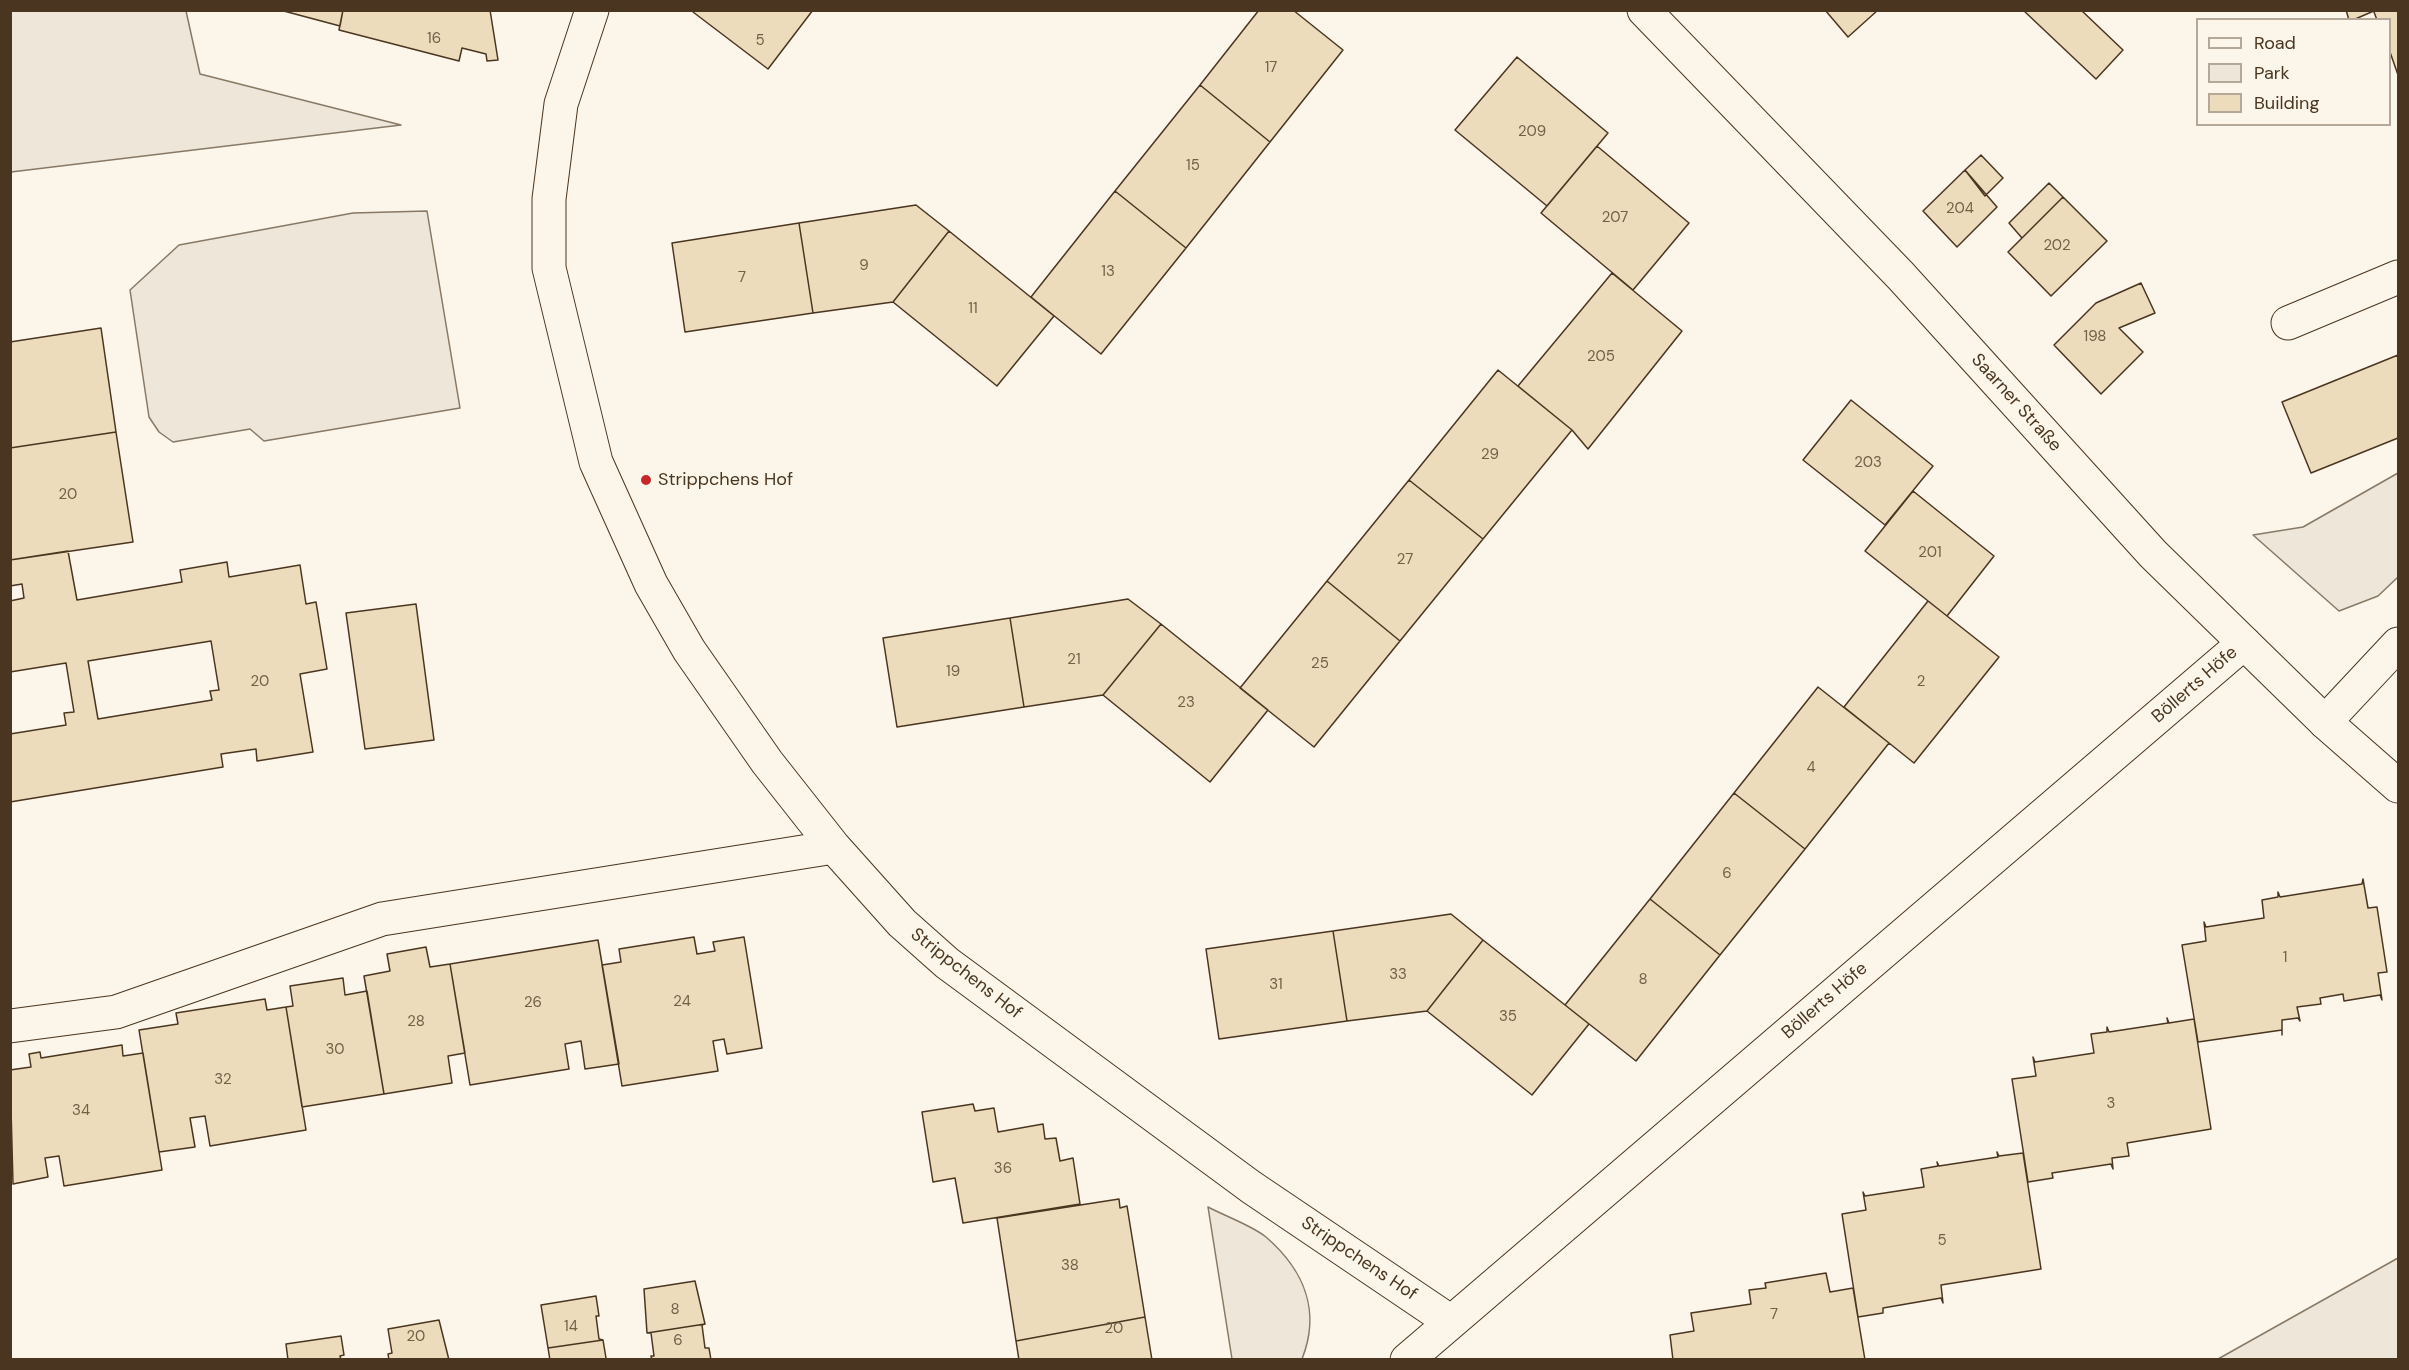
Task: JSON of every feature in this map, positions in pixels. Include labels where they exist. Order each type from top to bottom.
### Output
[{"type":"street","name":"Strippchens Hof","points":[[592,10],[561,104],[549,199],[549,268],[596,462],[651,584],[689,650],[767,762],[834,847],[902,923],[947,963],[1251,1187],[1451,1322]]},
{"type":"street","name":"Saarner Straße","points":[[1644,10],[1901,276],[2153,554],[2325,722],[2398,786]]},
{"type":"street","points":[[2288,323],[2398,277]]},
{"type":"street","name":"Böllerts Höfe","points":[[1407,1359],[2244,643]]},
{"type":"street","points":[[2325,722],[2398,644]]},
{"type":"street","points":[[10,1026],[116,1012],[382,919],[834,847]]},
{"type":"green space","points":[[10,11],[186,11],[200,74],[401,125],[11,172]]},
{"type":"green space","points":[[427,211],[460,408],[264,441],[250,429],[173,442],[159,432],[149,417],[130,290],[179,245],[353,213]]},
{"type":"green space","points":[[2398,473],[2398,577],[2378,596],[2339,611],[2253,535],[2303,527]]},
{"type":"green space","points":[[1208,1207],[1266,1237],[1290,1263],[1299,1277],[1309,1308],[1310,1324],[1302,1359],[1232,1359]]},
{"type":"green space","points":[[2398,1258],[2398,1359],[2218,1359]]},
{"type":"building","points":[[280,10],[343,10],[340,26]]},
{"type":"building","points":[[343,10],[490,10],[498,60],[487,61],[486,54],[462,48],[459,61],[339,30]]},
{"type":"building","points":[[694,10],[813,10],[768,69],[693,12]]},
{"type":"building","points":[[1259,10],[1293,10],[1343,50],[1270,142],[1200,85]]},
{"type":"building","points":[[1825,10],[1878,10],[1848,37]]},
{"type":"building","points":[[2023,10],[2081,10],[2123,50],[2096,79]]},
{"type":"building","points":[[2346,10],[2376,10],[2358,18],[2348,18]]},
{"type":"building","points":[[2376,10],[2398,10],[2398,75],[2391,55],[2391,18],[2376,18],[2374,12]]},
{"type":"building","points":[[1517,57],[1608,133],[1547,206],[1455,130]]},
{"type":"building","points":[[1200,85],[1270,142],[1186,248],[1115,191]]},
{"type":"building","points":[[1597,146],[1689,223],[1633,290],[1541,213]]},
{"type":"building","points":[[1981,155],[2003,178],[1985,196],[1965,170]]},
{"type":"building","points":[[1965,170],[1997,207],[1957,247],[1923,211]]},
{"type":"building","points":[[2049,183],[2063,197],[2022,238],[2009,223]]},
{"type":"building","points":[[1115,191],[1186,248],[1101,354],[1031,297]]},
{"type":"building","points":[[2063,197],[2107,241],[2051,296],[2008,252]]},
{"type":"building","points":[[916,205],[949,231],[893,302],[813,313],[799,223]]},
{"type":"building","points":[[799,223],[813,313],[685,332],[672,243]]},
{"type":"building","points":[[949,231],[1054,316],[997,386],[893,302]]},
{"type":"building","points":[[1612,273],[1682,331],[1588,449],[1572,430],[1518,386]]},
{"type":"building","points":[[2141,283],[2155,313],[2119,328],[2143,352],[2101,394],[2054,345],[2096,303]]},
{"type":"building","points":[[101,328],[116,432],[10,448],[10,342]]},
{"type":"building","points":[[2398,355],[2398,438],[2311,473],[2282,402]]},
{"type":"building","points":[[1498,370],[1572,430],[1483,539],[1409,480]]},
{"type":"building","points":[[1851,400],[1933,466],[1885,525],[1803,460]]},
{"type":"building","points":[[116,432],[133,542],[10,560],[10,448]]},
{"type":"building","points":[[1409,480],[1483,539],[1400,641],[1327,581]]},
{"type":"building","points":[[1913,491],[1994,556],[1947,616],[1865,551]]},
{"type":"building","points":[[68,551],[77,600],[182,582],[180,570],[227,562],[229,577],[300,565],[306,604],[316,602],[327,669],[300,674],[313,752],[257,761],[256,749],[221,754],[223,767],[10,802],[10,734],[66,725],[64,713],[74,712],[66,663],[10,672],[10,601],[24,598],[22,584],[10,586],[10,560]],"holes":[[[211,641],[219,690],[210,691],[212,700],[98,719],[88,661]]]},
{"type":"building","points":[[1327,581],[1400,641],[1314,747],[1240,688]]},
{"type":"building","points":[[1128,599],[1161,624],[1103,695],[1024,707],[1010,618]]},
{"type":"building","points":[[1928,601],[1999,657],[1914,763],[1844,707]]},
{"type":"building","points":[[416,604],[434,740],[365,749],[346,613]]},
{"type":"building","points":[[1010,618],[1024,707],[897,727],[883,638]]},
{"type":"building","points":[[1161,624],[1268,710],[1210,782],[1103,695]]},
{"type":"building","points":[[1818,687],[1889,743],[1805,849],[1734,793]]},
{"type":"building","points":[[1734,793],[1805,849],[1720,955],[1650,899]]},
{"type":"building","points":[[2363,879],[2368,908],[2377,907],[2387,972],[2378,973],[2382,1000],[2380,995],[2344,1001],[2343,994],[2320,998],[2321,1004],[2297,1007],[2300,1021],[2298,1018],[2282,1020],[2282,1030],[2198,1042],[2182,945],[2206,941],[2204,922],[2206,927],[2264,918],[2262,900],[2278,897],[2278,892],[2280,897],[2362,884]]},
{"type":"building","points":[[1650,899],[1720,955],[1636,1061],[1565,1005]]},
{"type":"building","points":[[1451,914],[1483,940],[1427,1011],[1347,1021],[1333,931]]},
{"type":"building","points":[[1333,931],[1347,1021],[1219,1039],[1206,949]]},
{"type":"building","points":[[694,937],[697,954],[715,951],[713,942],[744,937],[762,1048],[727,1054],[724,1039],[713,1041],[718,1071],[622,1086],[602,965],[621,962],[619,949]]},
{"type":"building","points":[[598,940],[619,1064],[585,1069],[581,1041],[565,1044],[569,1069],[470,1085],[450,964]]},
{"type":"building","points":[[1483,940],[1589,1024],[1532,1095],[1427,1011]]},
{"type":"building","points":[[426,947],[430,967],[450,964],[465,1053],[448,1056],[452,1083],[384,1094],[364,976],[390,971],[387,954]]},
{"type":"building","points":[[343,978],[345,995],[367,991],[384,1094],[302,1107],[286,1007],[293,1006],[290,986]]},
{"type":"building","points":[[265,999],[267,1010],[286,1007],[306,1130],[210,1146],[205,1116],[190,1118],[195,1147],[159,1152],[139,1030],[178,1024],[176,1013]]},
{"type":"building","points":[[2167,1018],[2169,1023],[2194,1019],[2211,1129],[2127,1143],[2129,1156],[2112,1158],[2113,1169],[2111,1164],[2052,1173],[2053,1178],[2028,1182],[2012,1079],[2036,1076],[2033,1057],[2035,1062],[2094,1053],[2091,1034],[2107,1032],[2107,1027],[2109,1032],[2168,1023]]},
{"type":"building","points":[[122,1045],[123,1056],[143,1053],[162,1170],[64,1186],[59,1156],[45,1158],[48,1177],[13,1184],[10,1070],[31,1067],[29,1054],[40,1052],[41,1058]]},
{"type":"building","points":[[973,1104],[975,1111],[994,1108],[998,1132],[1043,1124],[1045,1139],[1056,1138],[1060,1161],[1073,1158],[1080,1204],[963,1223],[955,1178],[933,1182],[922,1112]]},
{"type":"building","points":[[1997,1152],[1999,1156],[2023,1153],[2041,1269],[1941,1285],[1943,1303],[1941,1298],[1883,1308],[1883,1313],[1858,1317],[1842,1214],[1866,1210],[1863,1192],[1865,1196],[1924,1187],[1921,1169],[1938,1166],[1937,1162],[1939,1166],[1998,1157]]},
{"type":"building","points":[[1119,1199],[1120,1208],[1127,1206],[1145,1317],[1016,1341],[997,1218]]},
{"type":"building","points":[[1826,1273],[1830,1292],[1853,1288],[1865,1360],[1673,1360],[1670,1335],[1694,1331],[1691,1313],[1751,1304],[1749,1290],[1766,1288],[1765,1283]]},
{"type":"building","points":[[695,1281],[705,1324],[647,1333],[644,1289]]},
{"type":"building","points":[[596,1296],[599,1339],[603,1340],[548,1348],[541,1305]]},
{"type":"building","points":[[1145,1317],[1152,1360],[1019,1360],[1016,1341]]},
{"type":"building","points":[[439,1320],[449,1360],[389,1360],[388,1354],[392,1353],[388,1329]]},
{"type":"building","points":[[705,1324],[702,1325],[705,1348],[709,1348],[711,1360],[652,1360],[651,1356],[654,1356],[651,1333],[647,1333]]},
{"type":"building","points":[[341,1336],[344,1355],[340,1356],[341,1360],[288,1360],[286,1344]]},
{"type":"building","points":[[603,1340],[606,1358],[603,1360],[550,1360],[548,1348]]},
{"type":"place","name":"Strippchens Hof","points":[[646,480]]}]
